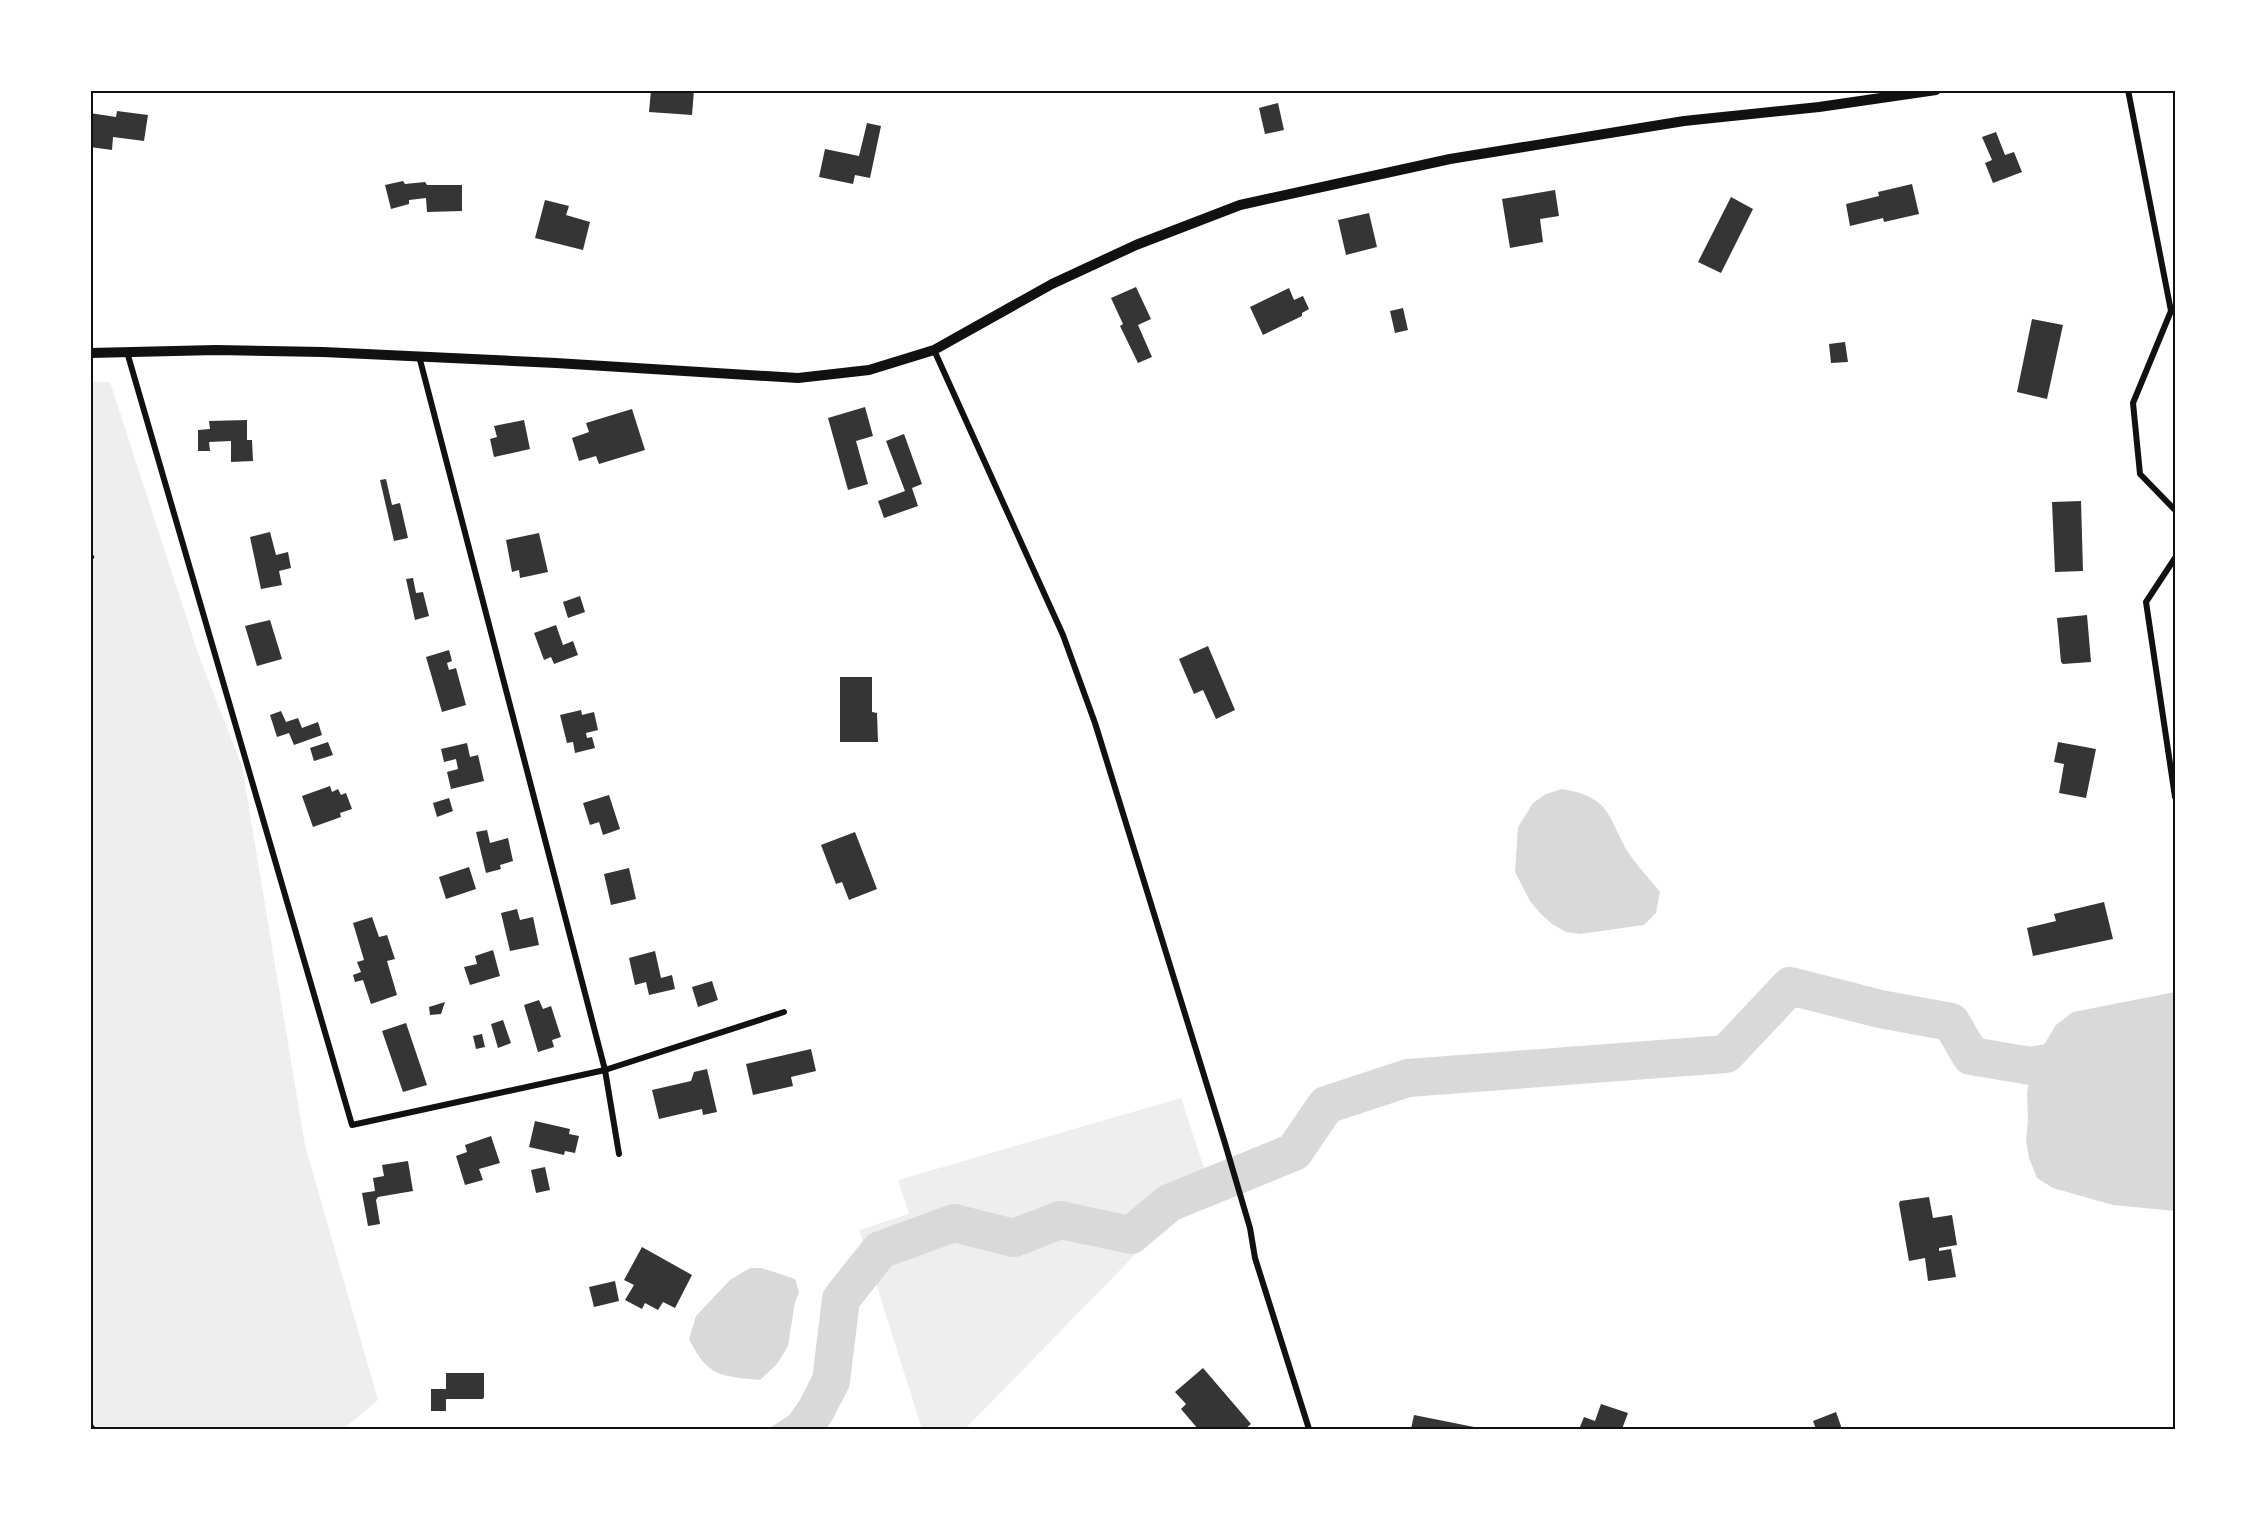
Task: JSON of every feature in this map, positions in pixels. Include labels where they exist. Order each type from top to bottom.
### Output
[{"type":"street","points":[[90,353],[127,351],[323,352],[419,355],[798,378],[869,370],[934,350],[1063,279],[1136,245],[1240,206],[1462,157],[1684,121],[1819,107],[1936,90]]},
{"type":"street","points":[[2128,90],[2171,311],[2133,403],[2140,474],[2175,510]]},
{"type":"street","points":[[934,350],[1063,635],[1095,723],[1224,1140],[1250,1228],[1256,1258],[1309,1429]]},
{"type":"street","points":[[127,351],[352,1125],[605,1070],[784,1012]]},
{"type":"street","points":[[419,355],[605,1070],[619,1154]]},
{"type":"street","points":[[2175,558],[2146,602],[2175,796]]},
{"type":"path","points":[[90,1424],[94,1429]]},
{"type":"shaded area","points":[[90,382],[110,382],[200,659],[242,766],[305,1145],[378,1400],[346,1429],[90,1429]]},
{"type":"shaded area","points":[[1562,789],[1590,797],[1606,810],[1628,852],[1660,892],[1656,913],[1644,925],[1580,934],[1566,932],[1552,924],[1530,901],[1515,872],[1518,827],[1533,803],[1546,794]]},
{"type":"shaded area","points":[[2175,992],[2175,1211],[2113,1205],[2053,1188],[2037,1178],[2029,1158],[2026,1140],[2027,1093],[2031,1066],[2056,1025],[2073,1012]]},
{"type":"shaded area","points":[[1181,1098],[1208,1180],[965,1429],[922,1429],[859,1230],[909,1214],[898,1180]]},
{"type":"shaded area","points":[[750,1268],[762,1268],[795,1279],[799,1292],[795,1302],[788,1346],[777,1364],[760,1380],[725,1375],[709,1368],[689,1339],[696,1316],[730,1280]]},
{"type":"shaded area","points":[[802,1407],[816,1410],[830,1429],[768,1429]]},
{"type":"building","points":[[651,90],[694,90],[692,115],[649,112]]},
{"type":"building","points":[[1278,103],[1284,130],[1265,134],[1259,108]]},
{"type":"building","points":[[117,111],[148,115],[144,141],[113,137],[112,150],[90,147],[90,113],[116,117]]},
{"type":"building","points":[[867,123],[881,126],[870,178],[855,175],[853,184],[819,177],[825,149],[859,156]]},
{"type":"building","points":[[1996,132],[2005,155],[2014,152],[2022,172],[1993,183],[1985,163],[1992,160],[1982,137]]},
{"type":"building","points":[[403,181],[405,184],[425,182],[427,185],[462,185],[462,211],[427,212],[426,198],[409,200],[409,204],[391,209],[385,185]]},
{"type":"building","points":[[1912,184],[1919,214],[1884,222],[1883,218],[1850,226],[1846,204],[1879,196],[1878,192]]},
{"type":"building","points":[[1555,190],[1559,216],[1540,219],[1543,242],[1510,248],[1502,199]]},
{"type":"building","points":[[1731,197],[1753,209],[1721,273],[1698,262]]},
{"type":"building","points":[[545,200],[569,206],[566,215],[590,222],[583,250],[535,238]]},
{"type":"building","points":[[1369,213],[1377,247],[1346,255],[1338,220]]},
{"type":"building","points":[[1136,287],[1151,319],[1138,325],[1152,357],[1138,363],[1120,326],[1123,324],[1111,298]]},
{"type":"building","points":[[1289,288],[1294,300],[1303,296],[1309,309],[1302,313],[1302,316],[1263,335],[1250,307]]},
{"type":"building","points":[[1403,308],[1408,330],[1395,333],[1390,311]]},
{"type":"building","points":[[2032,319],[2063,325],[2047,399],[2017,392]]},
{"type":"building","points":[[1845,342],[1848,362],[1831,363],[1829,344]]},
{"type":"building","points":[[865,407],[873,436],[856,441],[868,484],[848,490],[828,418]]},
{"type":"building","points":[[632,409],[645,450],[599,464],[596,456],[579,461],[572,438],[589,432],[586,423]]},
{"type":"building","points":[[247,420],[247,440],[252,440],[253,461],[231,462],[231,441],[209,442],[210,451],[198,451],[198,430],[210,429],[209,421]]},
{"type":"building","points":[[524,420],[530,449],[494,457],[490,439],[497,437],[494,426]]},
{"type":"building","points":[[904,434],[922,484],[912,488],[918,506],[884,518],[878,501],[905,491],[886,441]]},
{"type":"building","points":[[386,479],[392,505],[400,503],[408,538],[394,541],[380,480]]},
{"type":"building","points":[[2081,501],[2083,571],[2055,572],[2052,502]]},
{"type":"building","points":[[270,532],[276,555],[288,552],[291,568],[279,571],[282,585],[261,589],[250,537]]},
{"type":"building","points":[[539,533],[548,572],[520,578],[519,570],[512,572],[506,540]]},
{"type":"building","points":[[413,578],[416,593],[423,592],[429,616],[415,620],[406,579]]},
{"type":"building","points":[[580,596],[585,612],[568,618],[563,602]]},
{"type":"building","points":[[2087,615],[2091,662],[2063,664],[2057,618]]},
{"type":"building","points":[[270,620],[282,659],[257,666],[245,626]]},
{"type":"building","points":[[556,625],[563,645],[573,641],[578,655],[554,664],[551,657],[544,660],[534,633]]},
{"type":"building","points":[[1208,646],[1235,710],[1216,719],[1203,690],[1194,694],[1179,659]]},
{"type":"building","points":[[449,650],[452,661],[447,663],[449,670],[456,668],[466,705],[442,712],[426,657]]},
{"type":"building","points":[[840,677],[872,677],[872,712],[877,713],[878,742],[840,742]]},
{"type":"building","points":[[581,710],[582,715],[594,712],[598,730],[586,733],[587,738],[592,737],[595,748],[575,753],[573,742],[567,743],[560,715]]},
{"type":"building","points":[[281,711],[286,722],[298,718],[302,728],[318,722],[322,735],[294,745],[289,733],[277,737],[270,715]]},
{"type":"building","points":[[328,742],[333,755],[314,761],[310,748]]},
{"type":"building","points":[[2058,742],[2096,749],[2086,798],[2059,793],[2064,764],[2054,762]]},
{"type":"building","points":[[467,743],[470,757],[478,755],[484,781],[451,789],[447,772],[458,769],[456,759],[444,762],[441,749]]},
{"type":"building","points":[[330,786],[332,792],[338,789],[341,795],[346,793],[352,809],[340,813],[341,817],[313,827],[302,796]]},
{"type":"building","points":[[609,795],[620,829],[603,835],[599,822],[590,825],[583,803]]},
{"type":"building","points":[[449,798],[453,811],[437,817],[433,803]]},
{"type":"building","points":[[487,830],[490,843],[508,838],[513,861],[500,865],[501,869],[486,873],[476,832]]},
{"type":"building","points":[[855,832],[877,889],[849,900],[842,882],[836,884],[821,845]]},
{"type":"building","points":[[469,867],[476,889],[446,899],[439,877]]},
{"type":"building","points":[[629,868],[636,899],[611,905],[604,874]]},
{"type":"building","points":[[2104,902],[2113,939],[2033,956],[2027,928],[2056,921],[2054,914]]},
{"type":"building","points":[[517,909],[520,920],[533,917],[539,945],[510,951],[501,913]]},
{"type":"building","points":[[372,917],[379,937],[387,935],[395,959],[387,961],[397,995],[371,1004],[363,980],[355,982],[353,975],[361,972],[357,962],[364,960],[353,923]]},
{"type":"building","points":[[493,950],[500,976],[470,985],[464,967],[477,964],[475,956]]},
{"type":"building","points":[[655,951],[661,978],[672,975],[675,989],[649,995],[646,982],[635,985],[629,958]]},
{"type":"building","points":[[712,981],[718,1000],[698,1007],[692,987]]},
{"type":"building","points":[[539,1000],[543,1009],[551,1006],[561,1037],[552,1040],[554,1047],[538,1052],[524,1005]]},
{"type":"building","points":[[445,1002],[441,1014],[430,1015],[429,1007]]},
{"type":"building","points":[[503,1020],[511,1043],[498,1048],[491,1024]]},
{"type":"building","points":[[406,1023],[427,1085],[403,1092],[382,1031]]},
{"type":"building","points":[[482,1034],[485,1047],[476,1049],[473,1036]]},
{"type":"building","points":[[811,1049],[816,1071],[791,1077],[793,1086],[753,1095],[746,1064]]},
{"type":"building","points":[[707,1069],[717,1112],[703,1115],[702,1109],[659,1119],[652,1090],[691,1081],[694,1072]]},
{"type":"building","points":[[535,1121],[570,1129],[569,1134],[579,1136],[575,1153],[565,1151],[564,1155],[529,1147]]},
{"type":"building","points":[[491,1136],[500,1163],[479,1169],[483,1180],[465,1185],[456,1156],[467,1152],[465,1145]]},
{"type":"building","points":[[408,1161],[413,1191],[378,1197],[376,1200],[380,1224],[368,1226],[362,1193],[375,1191],[373,1178],[384,1176],[382,1165]]},
{"type":"building","points":[[545,1167],[550,1190],[536,1193],[531,1170]]},
{"type":"building","points":[[1929,1197],[1933,1218],[1952,1215],[1957,1245],[1939,1248],[1939,1251],[1951,1249],[1956,1277],[1928,1281],[1925,1258],[1909,1261],[1899,1204],[1900,1201]]},
{"type":"building","points":[[642,1247],[692,1275],[675,1308],[663,1302],[658,1310],[645,1303],[642,1309],[625,1300],[634,1285],[624,1280]]},
{"type":"building","points":[[615,1281],[619,1301],[594,1307],[589,1287]]},
{"type":"building","points":[[1203,1368],[1251,1424],[1245,1429],[1198,1429],[1181,1409],[1186,1404],[1175,1392]]},
{"type":"building","points":[[446,1373],[484,1373],[483,1399],[446,1399],[446,1411],[431,1411],[431,1389],[446,1389]]},
{"type":"building","points":[[1601,1404],[1628,1413],[1622,1429],[1579,1429],[1584,1417],[1595,1421]]},
{"type":"building","points":[[1836,1412],[1842,1429],[1816,1429],[1813,1421]]},
{"type":"building","points":[[1414,1415],[1479,1428],[1411,1429]]},
{"type":"waterway","points":[[803,1429],[831,1381],[841,1299],[880,1250],[954,1223],[1014,1238],[1060,1220],[1131,1235],[1169,1203],[1294,1152],[1326,1105],[1408,1078],[1726,1054],[1790,986],[1880,1009],[1951,1022],[1971,1056],[2031,1066],[2175,1039]]}]
